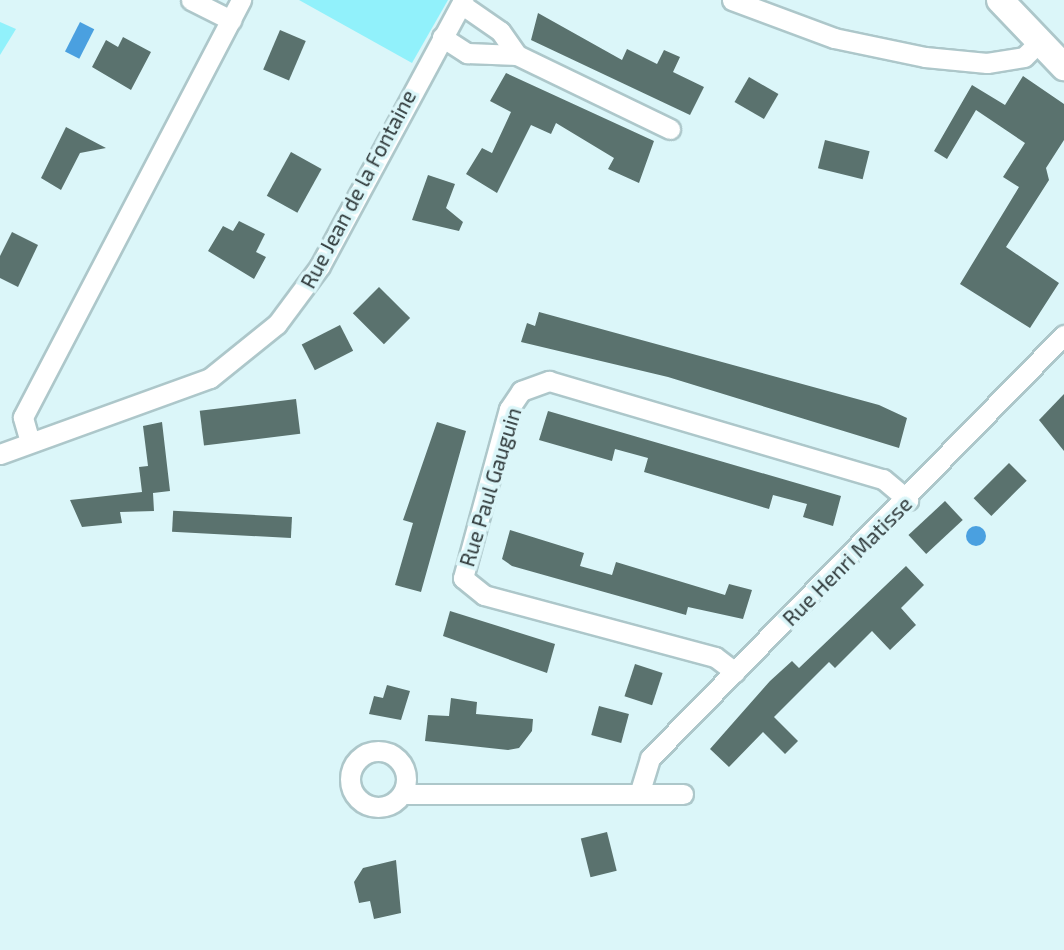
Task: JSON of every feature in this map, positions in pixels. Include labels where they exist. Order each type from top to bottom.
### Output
[{"type":"main road","points":[[1000,0],[1064,67]]},
{"type":"street","points":[[191,0],[231,20]]},
{"type":"street","points":[[30,442],[23,417],[241,0]]},
{"type":"street","points":[[733,1],[834,38],[925,57],[987,63],[1024,57],[1040,41]]},
{"type":"street","points":[[462,2],[499,31],[517,55]]},
{"type":"street","name":"Rue Jean de la Fontaine","points":[[0,454],[210,378],[277,324],[320,265],[462,2]]},
{"type":"street","points":[[442,37],[467,53],[517,55],[670,130]]},
{"type":"street","name":"Rue Henri Matisse","points":[[640,791],[650,758],[908,500],[1064,335]]},
{"type":"street","name":"Rue Paul Gauguin","points":[[735,672],[715,657],[484,595],[463,578],[505,422],[521,391],[550,381],[883,479],[908,500]]},
{"type":"street","points":[[402,794],[640,791],[683,794]]},
{"type":"shaded area","points":[[299,0],[448,0],[412,63]]},
{"type":"shaded area","points":[[0,22],[16,29],[0,55]]},
{"type":"shaded area","points":[[80,22],[94,29],[79,59],[65,51]]},
{"type":"shaded area","points":[[976,526],[983,529],[986,536],[983,543],[976,546],[969,543],[966,536],[969,529]]},
{"type":"building","points":[[538,13],[622,60],[627,49],[657,64],[664,50],[680,57],[673,72],[704,87],[690,115],[531,40]]},
{"type":"building","points":[[280,30],[306,41],[289,81],[263,70]]},
{"type":"building","points":[[123,37],[151,52],[131,90],[92,67],[106,40],[118,47]]},
{"type":"building","points":[[506,73],[654,141],[639,183],[608,169],[614,158],[556,123],[551,134],[531,125],[497,193],[466,174],[482,148],[492,153],[511,112],[490,101]]},
{"type":"building","points":[[1023,76],[1064,104],[1064,140],[1046,168],[1049,180],[1006,247],[1059,283],[1030,328],[960,284],[1019,187],[1003,177],[1025,143],[976,110],[947,159],[934,151],[972,85],[1005,105]]},
{"type":"building","points":[[749,77],[778,94],[764,119],[734,102]]},
{"type":"building","points":[[66,127],[106,148],[80,153],[61,190],[41,178]]},
{"type":"building","points":[[825,140],[870,151],[863,179],[818,168]]},
{"type":"building","points":[[291,152],[322,169],[297,213],[267,196]]},
{"type":"building","points":[[428,175],[455,184],[446,208],[463,222],[459,231],[412,220]]},
{"type":"building","points":[[239,221],[265,234],[256,252],[266,257],[254,279],[208,251],[223,226],[233,231]]},
{"type":"building","points":[[12,232],[38,245],[18,287],[0,278],[0,256]]},
{"type":"building","points":[[379,287],[410,318],[384,344],[353,313]]},
{"type":"building","points":[[539,312],[879,405],[907,418],[899,448],[668,377],[521,342],[527,323],[535,326]]},
{"type":"building","points":[[340,325],[353,351],[315,370],[302,345]]},
{"type":"building","points":[[1064,394],[1064,451],[1039,420]]},
{"type":"building","points":[[296,399],[300,434],[204,446],[200,411]]},
{"type":"building","points":[[548,411],[841,496],[833,526],[803,517],[807,504],[773,495],[769,509],[644,472],[648,458],[615,449],[612,461],[539,440]]},
{"type":"building","points":[[162,422],[170,491],[153,493],[154,511],[120,512],[122,523],[82,527],[70,500],[142,492],[139,467],[148,466],[143,426]]},
{"type":"building","points":[[437,422],[466,431],[421,592],[395,585],[413,523],[403,520]]},
{"type":"building","points":[[1009,463],[1027,481],[991,516],[974,498]]},
{"type":"building","points":[[945,501],[963,520],[926,554],[908,535]]},
{"type":"building","points":[[173,511],[292,517],[291,538],[172,532]]},
{"type":"building","points":[[510,530],[584,553],[580,566],[612,575],[616,562],[725,595],[729,584],[752,590],[743,619],[688,607],[686,615],[512,566],[502,559]]},
{"type":"building","points":[[906,566],[924,585],[901,608],[916,625],[890,650],[872,631],[835,668],[829,662],[774,717],[798,741],[785,754],[763,732],[729,767],[710,749],[770,681],[792,661],[799,668]]},
{"type":"building","points":[[450,611],[555,644],[547,673],[443,636]]},
{"type":"building","points":[[635,664],[663,673],[652,705],[624,696]]},
{"type":"building","points":[[387,685],[410,691],[401,720],[369,714],[374,696],[383,698]]},
{"type":"building","points":[[451,698],[477,702],[476,714],[533,719],[532,731],[519,748],[508,750],[425,741],[428,715],[449,716]]},
{"type":"building","points":[[599,706],[629,714],[621,743],[591,735]]},
{"type":"building","points":[[607,832],[617,871],[590,877],[581,839]]},
{"type":"building","points":[[396,860],[401,913],[374,919],[370,901],[359,903],[354,882],[363,868]]}]
